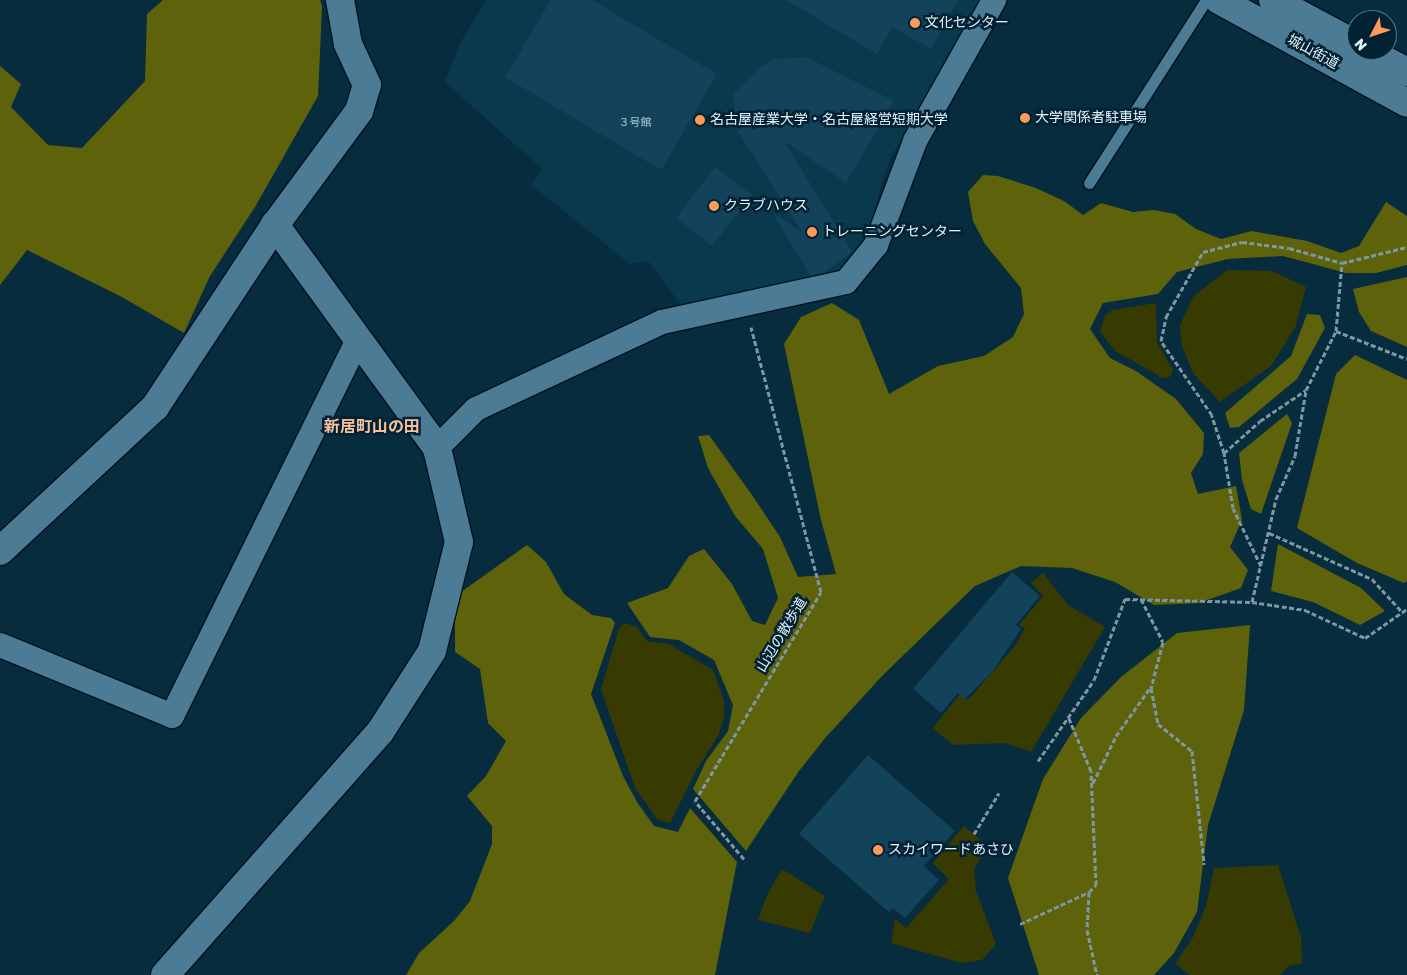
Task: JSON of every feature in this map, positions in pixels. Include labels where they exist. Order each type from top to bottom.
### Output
[{"type":"street","points":[[0,552],[155,407],[275,225],[359,111],[368,85],[348,44],[340,0]]},
{"type":"street","points":[[437,448],[476,409],[537,378],[662,322],[846,282],[876,245],[915,141],[994,0]]},
{"type":"street","name":"城山街道","points":[[1219,0],[1407,103]]},
{"type":"street","name":"城山街道","points":[[1273,0],[1347,40]]},
{"type":"street","points":[[1385,60],[1407,72]]},
{"type":"street","points":[[165,975],[380,732],[432,651],[459,542],[437,448],[275,225]]},
{"type":"street","points":[[0,645],[172,716],[358,340]]},
{"type":"lane","points":[[1088,183],[1206,0]]},
{"type":"path","points":[[1261,566],[1233,508],[1224,453],[1212,415],[1162,341],[1166,317],[1203,252],[1242,242],[1289,248],[1342,264],[1407,247]]},
{"type":"path","points":[[1252,602],[1276,500],[1295,456],[1306,390],[1336,331],[1342,264]]},
{"type":"path","name":"山辺の散歩道","points":[[744,860],[695,801],[821,592],[745,305]]},
{"type":"path","points":[[1336,331],[1407,359]]},
{"type":"path","points":[[1224,453],[1260,421],[1306,390]]},
{"type":"path","points":[[1269,533],[1372,579],[1403,613]]},
{"type":"path","points":[[1038,761],[1094,680],[1125,599],[1252,602],[1305,610],[1366,638],[1407,609]]},
{"type":"path","points":[[1092,786],[1116,736],[1151,688],[1164,642],[1141,599]]},
{"type":"path","points":[[1151,688],[1158,724],[1192,751],[1204,864]]},
{"type":"path","points":[[1020,924],[1090,892],[1096,884],[1091,771],[1068,716]]},
{"type":"path","points":[[974,834],[998,793]]},
{"type":"path","points":[[1090,892],[1087,930],[1097,975]]},
{"type":"shaded area","points":[[163,0],[320,0],[322,6],[318,96],[255,207],[210,276],[184,333],[120,296],[27,250],[0,285],[0,66],[21,84],[11,107],[48,145],[82,148],[145,81],[147,14]]},
{"type":"shaded area","name":"名古屋産業大学・名古屋経営短期大学","points":[[486,0],[982,0],[890,159],[875,206],[868,250],[847,268],[789,291],[682,306],[648,261],[630,264],[531,185],[542,169],[445,82],[460,43]]},
{"type":"shaded area","points":[[983,175],[998,176],[1036,188],[1064,201],[1083,215],[1101,203],[1133,212],[1154,210],[1175,214],[1196,229],[1221,239],[1252,231],[1307,241],[1341,253],[1359,246],[1386,202],[1407,216],[1407,265],[1376,273],[1346,273],[1283,256],[1228,259],[1177,272],[1158,294],[1103,303],[1090,329],[1110,358],[1136,371],[1176,399],[1204,433],[1203,454],[1191,473],[1198,494],[1236,486],[1242,520],[1230,547],[1248,570],[1241,588],[1199,603],[1154,605],[1115,582],[1072,568],[1021,566],[975,586],[884,674],[826,737],[799,771],[746,851],[693,789],[706,761],[728,731],[733,705],[714,660],[679,640],[650,637],[627,603],[668,588],[689,556],[704,549],[732,584],[752,621],[765,625],[778,598],[763,549],[735,516],[708,468],[698,436],[709,435],[752,495],[780,537],[798,577],[836,574],[821,520],[784,344],[801,317],[832,303],[859,320],[889,394],[938,366],[984,356],[1013,337],[1024,314],[1021,288],[985,244],[973,221],[968,192]]},
{"type":"shaded area","points":[[1227,270],[1272,271],[1306,287],[1295,328],[1271,366],[1220,402],[1193,373],[1182,346],[1180,325],[1193,297]]},
{"type":"shaded area","points":[[1407,277],[1407,347],[1371,331],[1359,312],[1353,289]]},
{"type":"shaded area","points":[[1156,303],[1157,342],[1173,370],[1170,377],[1163,378],[1115,351],[1100,332],[1105,315],[1112,310]]},
{"type":"shaded area","points":[[1307,314],[1320,315],[1325,328],[1297,379],[1239,427],[1230,428],[1225,413],[1291,356]]},
{"type":"shaded area","points":[[1355,355],[1407,380],[1407,581],[1404,583],[1357,563],[1297,528],[1336,374]]},
{"type":"shaded area","points":[[1287,414],[1292,423],[1261,514],[1251,509],[1242,480],[1239,453]]},
{"type":"shaded area","points":[[1278,544],[1361,588],[1385,611],[1360,625],[1313,602],[1271,591]]},
{"type":"shaded area","points":[[527,545],[546,562],[564,594],[592,615],[611,618],[615,623],[591,694],[623,776],[637,802],[654,826],[678,832],[690,808],[737,862],[715,975],[406,975],[419,953],[454,921],[470,901],[492,844],[492,826],[467,796],[486,776],[506,741],[488,723],[480,669],[455,652],[455,618],[461,592]]},
{"type":"shaded area","points":[[1043,573],[1068,605],[1105,627],[1031,752],[1005,743],[953,745],[933,728],[960,694],[968,700],[1015,646],[1025,628],[1019,625],[1043,596],[1031,583]]},
{"type":"shaded area","points":[[625,623],[637,627],[647,641],[669,644],[713,670],[724,700],[724,718],[718,736],[697,769],[670,823],[658,820],[635,788],[601,689],[619,628]]},
{"type":"shaded area","points":[[1250,625],[1244,710],[1208,825],[1197,912],[1174,953],[1154,975],[1039,975],[1008,878],[1043,779],[1081,718],[1121,677],[1177,633]]},
{"type":"shaded area","points":[[964,826],[988,846],[974,870],[976,891],[996,944],[982,960],[962,963],[891,943],[895,919],[906,928],[949,879],[933,863]]},
{"type":"shaded area","points":[[1278,865],[1301,937],[1302,964],[1290,965],[1280,975],[1190,975],[1175,964],[1193,937],[1206,906],[1214,868]]},
{"type":"shaded area","points":[[782,869],[825,896],[810,933],[758,920],[767,895]]},
{"type":"building","points":[[551,0],[592,0],[717,74],[661,170],[505,77]]},
{"type":"building","points":[[786,0],[958,0],[931,49],[892,27],[877,54]]},
{"type":"building","points":[[806,57],[894,101],[846,183],[784,141],[852,252],[824,273],[811,276],[772,212],[803,233],[737,130],[733,94],[760,67],[772,60]]},
{"type":"building","name":"クラブハウス","points":[[715,167],[752,195],[712,246],[676,218]]},
{"type":"building","points":[[1012,572],[1040,596],[1016,625],[1021,629],[992,672],[965,699],[958,693],[941,713],[913,689]]},
{"type":"building","name":"スカイワードあさひ","points":[[868,755],[955,831],[924,866],[939,880],[905,918],[893,908],[889,912],[799,834]]},
{"type":"place","name":"文化センター","points":[[915,23]]},
{"type":"place","name":"大学関係者駐車場","points":[[1025,118]]},
{"type":"place","name":"名古屋産業大学・名古屋経営短期大学","points":[[700,120]]},
{"type":"place","name":"クラブハウス","points":[[714,206]]},
{"type":"place","name":"トレーニングセンター","points":[[812,232]]},
{"type":"place","name":"スカイワードあさひ","points":[[878,850]]},
{"type":"district","name":"新居町山の田","points":[[372,427]]}]
